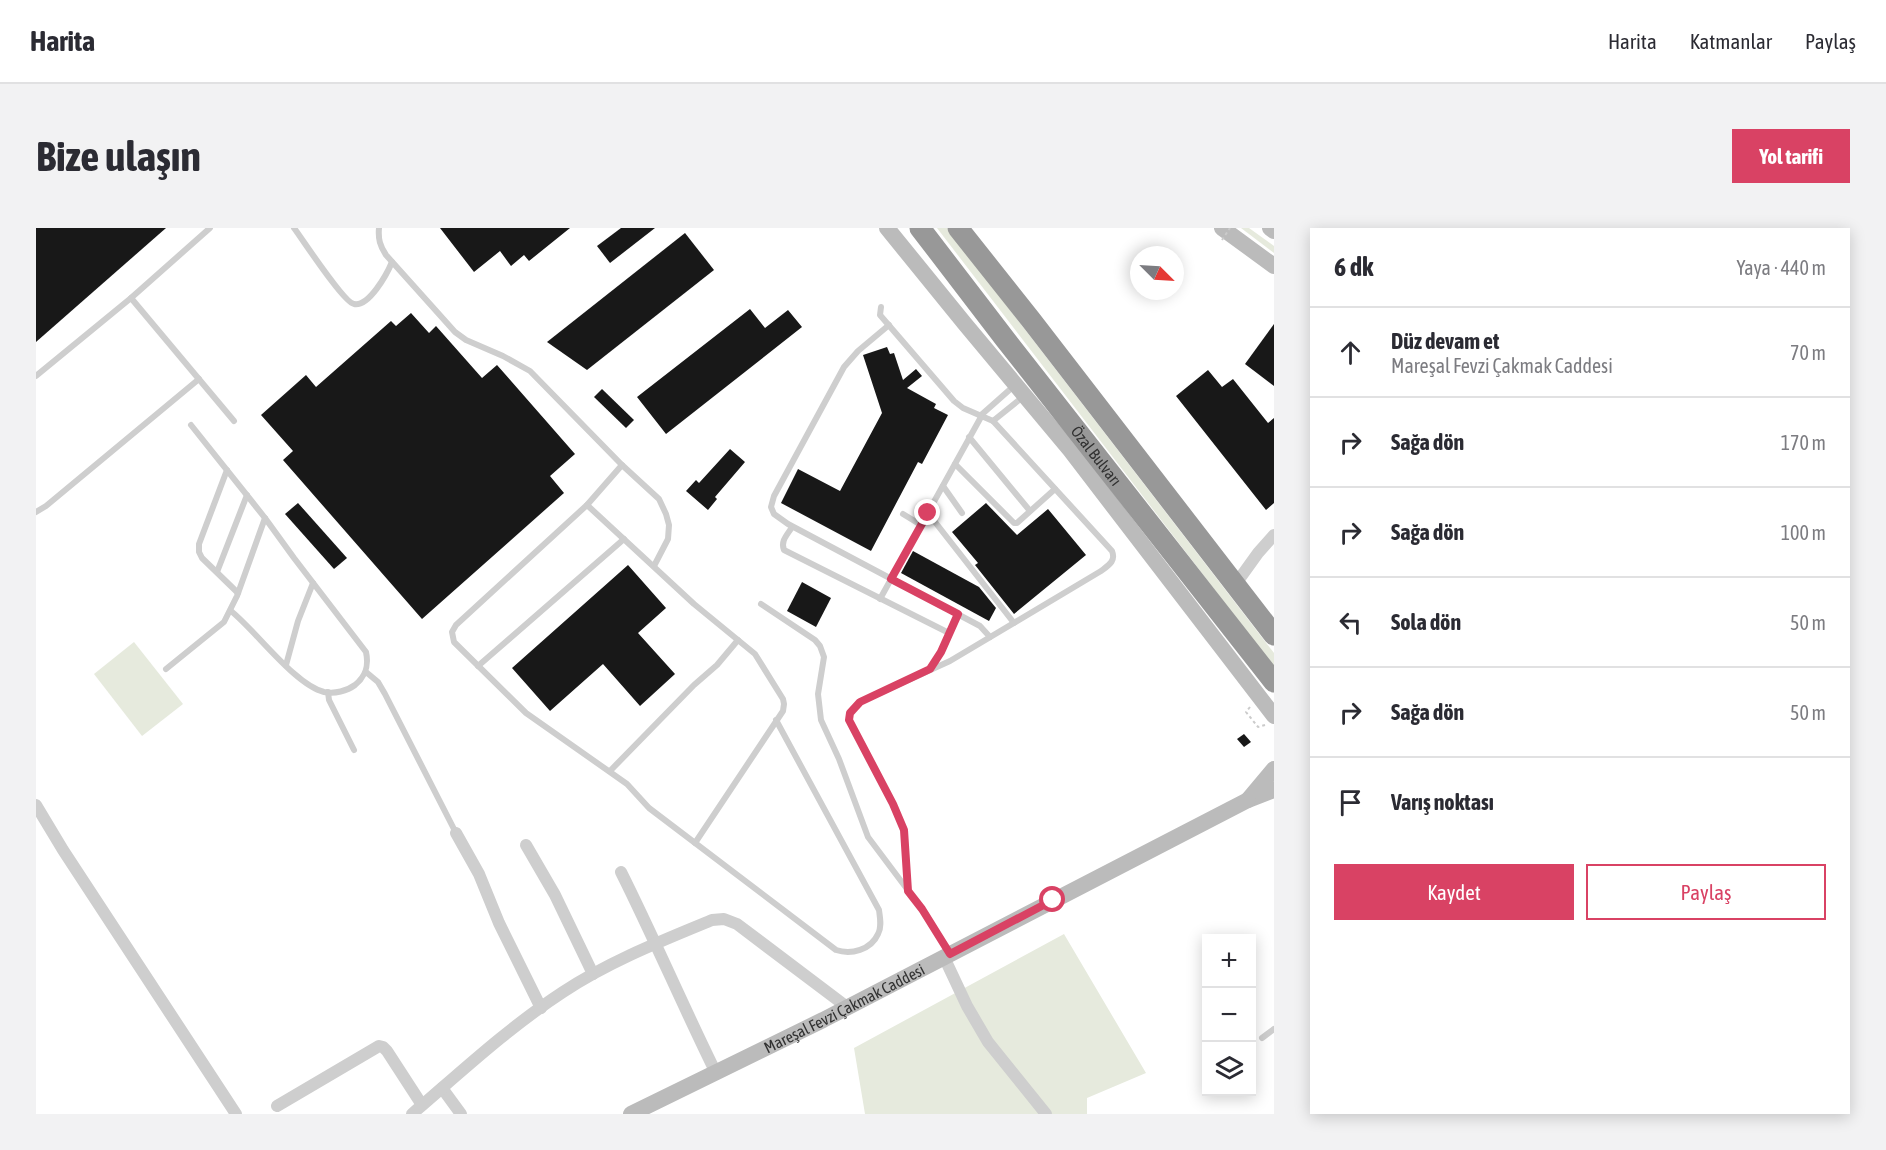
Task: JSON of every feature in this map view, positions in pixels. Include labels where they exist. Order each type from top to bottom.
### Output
[{"type":"highway","points":[[905,228],[985,324],[1005,339]]},
{"type":"highway","name":"Özal Bulvarı","points":[[920,228],[1266,689]]},
{"type":"highway","name":"Özal Bulvarı","points":[[958,228],[1274,635]]},
{"type":"highway","points":[[972,228],[1011,280],[1031,320]]},
{"type":"street","points":[[887,228],[1266,689],[1268,722]]},
{"type":"street","points":[[1270,228],[1274,231]]},
{"type":"street","points":[[1222,234],[1274,266]]},
{"type":"street","points":[[1235,585],[1274,535]]},
{"type":"street","points":[[1248,800],[1274,769]]},
{"type":"street","name":"Mareşal Fevzi Çakmak Caddesi","points":[[631,1114],[847,1007],[1248,800],[1274,790]]},
{"type":"street","points":[[36,805],[236,1114]]},
{"type":"street","points":[[456,833],[479,874],[541,1008]]},
{"type":"street","points":[[526,845],[555,895],[593,974]]},
{"type":"street","points":[[621,872],[716,1072]]},
{"type":"street","points":[[412,1114],[498,1040],[593,974],[712,920],[724,919],[737,924],[847,1007]]},
{"type":"street","points":[[947,956],[967,1006],[988,1042],[1046,1114]]},
{"type":"street","points":[[277,1106],[379,1046],[387,1051],[422,1105]]},
{"type":"street","points":[[442,1088],[461,1114]]},
{"type":"lane","points":[[36,376],[131,298],[210,228]]},
{"type":"lane","points":[[294,228],[336,287],[349,302],[355,305],[364,302],[377,287],[392,261]]},
{"type":"lane","points":[[380,228],[380,246],[454,332],[530,371],[622,465],[659,499],[669,525],[668,539],[654,566]]},
{"type":"lane","points":[[131,298],[234,421]]},
{"type":"lane","points":[[881,307],[880,315],[954,401],[963,408],[993,421],[1112,550],[1113,560],[1101,571],[950,661],[860,702],[850,713],[849,720],[904,830],[908,891]]},
{"type":"lane","points":[[890,325],[858,351],[844,367],[774,496],[771,507],[774,514],[792,527],[980,626],[990,637]]},
{"type":"lane","points":[[36,512],[199,379]]},
{"type":"lane","points":[[880,599],[981,417],[1020,390]]},
{"type":"lane","points":[[993,421],[1020,390]]},
{"type":"lane","points":[[191,425],[265,518],[366,652],[368,662],[366,672],[356,684],[342,692],[318,690],[297,675],[231,611]]},
{"type":"lane","points":[[969,437],[1030,511]]},
{"type":"lane","points":[[955,464],[1012,522],[1017,523],[1056,489]]},
{"type":"lane","points":[[622,465],[587,505],[456,625],[452,632],[454,642],[526,713],[610,771],[627,784],[648,808],[836,950],[847,952],[868,946],[876,938],[880,927],[879,910],[776,720]]},
{"type":"lane","points":[[227,470],[199,544],[199,552],[202,558],[238,593]]},
{"type":"lane","points":[[943,486],[962,513]]},
{"type":"lane","points":[[217,572],[247,495]]},
{"type":"lane","points":[[587,505],[694,604],[755,654],[783,699],[783,711],[695,843]]},
{"type":"lane","points":[[928,513],[1014,623]]},
{"type":"lane","points":[[903,514],[921,525]]},
{"type":"lane","points":[[166,669],[220,627],[231,611],[265,518]]},
{"type":"lane","points":[[792,527],[783,541],[784,550],[950,633]]},
{"type":"lane","points":[[478,666],[624,539]]},
{"type":"lane","points":[[286,664],[298,621],[313,584]]},
{"type":"lane","points":[[761,604],[820,645],[824,657],[818,694],[821,720],[839,759],[868,837],[922,909],[947,956]]},
{"type":"lane","points":[[930,669],[958,614]]},
{"type":"lane","points":[[610,771],[694,685],[717,665],[738,640]]},
{"type":"lane","points":[[366,672],[378,682],[385,694],[456,833]]},
{"type":"lane","points":[[327,692],[354,750]]},
{"type":"lane","points":[[1262,1038],[1274,1029]]},
{"type":"path","points":[[1222,234],[1230,228]]},
{"type":"path","points":[[1266,689],[1246,712],[1258,728],[1268,722]]},
{"type":"shaded area","points":[[937,228],[947,228],[1274,653],[1274,667]]},
{"type":"shaded area","points":[[1241,228],[1249,228],[1274,246],[1274,253]]},
{"type":"shaded area","points":[[134,642],[183,704],[142,736],[94,674]]},
{"type":"shaded area","points":[[1064,934],[1146,1073],[1087,1098],[1087,1114],[865,1114],[854,1048]]},
{"type":"building","points":[[36,228],[166,228],[36,342]]},
{"type":"building","points":[[440,228],[570,228],[529,261],[524,255],[511,266],[500,251],[474,272]]},
{"type":"building","points":[[621,228],[655,228],[610,263],[597,246]]},
{"type":"building","points":[[685,233],[714,270],[587,370],[547,342]]},
{"type":"building","points":[[750,309],[765,328],[788,310],[802,327],[666,434],[637,397]]},
{"type":"building","points":[[411,313],[429,333],[436,326],[482,378],[497,365],[575,454],[550,476],[564,493],[422,619],[283,460],[293,451],[261,415],[306,375],[316,387],[391,321],[396,326]]},
{"type":"building","points":[[1274,324],[1274,386],[1245,364]]},
{"type":"building","points":[[887,347],[890,354],[894,353],[903,380],[916,369],[922,376],[907,388],[936,404],[934,408],[948,415],[922,464],[918,462],[871,551],[781,503],[798,469],[840,491],[882,413],[863,355]]},
{"type":"building","points":[[1208,370],[1222,387],[1233,379],[1268,423],[1274,418],[1274,503],[1266,510],[1176,396]]},
{"type":"building","points":[[602,389],[634,420],[626,428],[594,397]]},
{"type":"building","points":[[730,449],[745,462],[715,497],[717,499],[708,510],[686,491],[696,480],[699,483]]},
{"type":"building","points":[[298,503],[347,558],[334,569],[285,514]]},
{"type":"building","points":[[986,503],[1017,535],[1048,509],[1086,555],[1014,614],[975,565],[978,563],[952,532]]},
{"type":"building","points":[[913,551],[979,587],[996,608],[989,621],[901,573]]},
{"type":"building","points":[[628,565],[666,608],[638,633],[675,674],[640,706],[603,664],[550,711],[512,668]]},
{"type":"building","points":[[802,582],[831,598],[816,627],[787,611]]},
{"type":"building","points":[[1244,734],[1251,742],[1244,747],[1237,739]]},
{"type":"route","points":[[928,513],[891,579],[958,614],[941,652],[930,669],[860,702],[850,713],[849,720],[904,830],[908,891],[950,954],[1053,900]]}]
